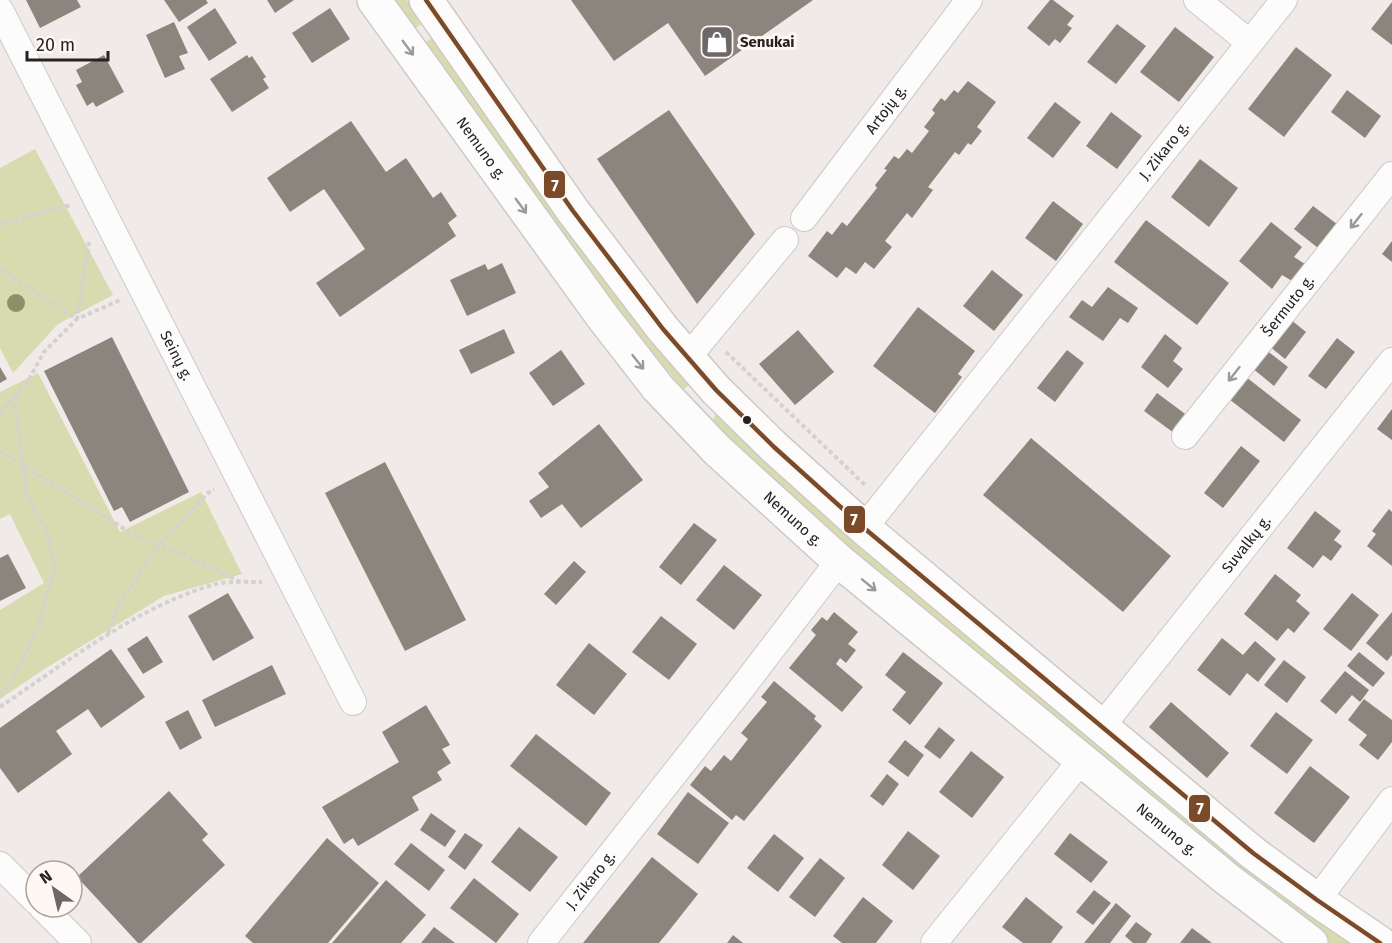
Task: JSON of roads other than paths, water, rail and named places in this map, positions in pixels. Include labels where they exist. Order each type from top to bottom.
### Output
[{"type":"main road","name":"Nemuno g.","points":[[374,0],[574,279],[658,387],[686,418],[775,504],[839,561],[1082,759],[1296,939]]},
{"type":"main road","points":[[426,0],[573,211],[663,329],[697,345],[716,390],[774,447],[864,528],[1253,853],[1380,943]]},
{"type":"main road","points":[[686,418],[716,390]]},
{"type":"street","name":"Artojų g.","points":[[804,218],[969,0]]},
{"type":"street","points":[[1197,0],[1250,43]]},
{"type":"street","name":"J. Zikaro g.","points":[[864,528],[1284,0]]},
{"type":"street","name":"Seinų g.","points":[[0,9],[353,702]]},
{"type":"street","name":"Šermuto g.","points":[[1185,436],[1392,175]]},
{"type":"street","points":[[697,345],[785,240]]},
{"type":"street","name":"Suvalkų g.","points":[[1102,726],[1392,361]]},
{"type":"street","name":"J. Zikaro g.","points":[[541,943],[839,561]]},
{"type":"street","points":[[934,943],[1082,759]]},
{"type":"street","points":[[1317,900],[1392,800]]},
{"type":"street","points":[[0,865],[24,890]]},
{"type":"street","points":[[54,919],[78,943]]},
{"type":"place","name":"Senukai","points":[[717,42]]}]
